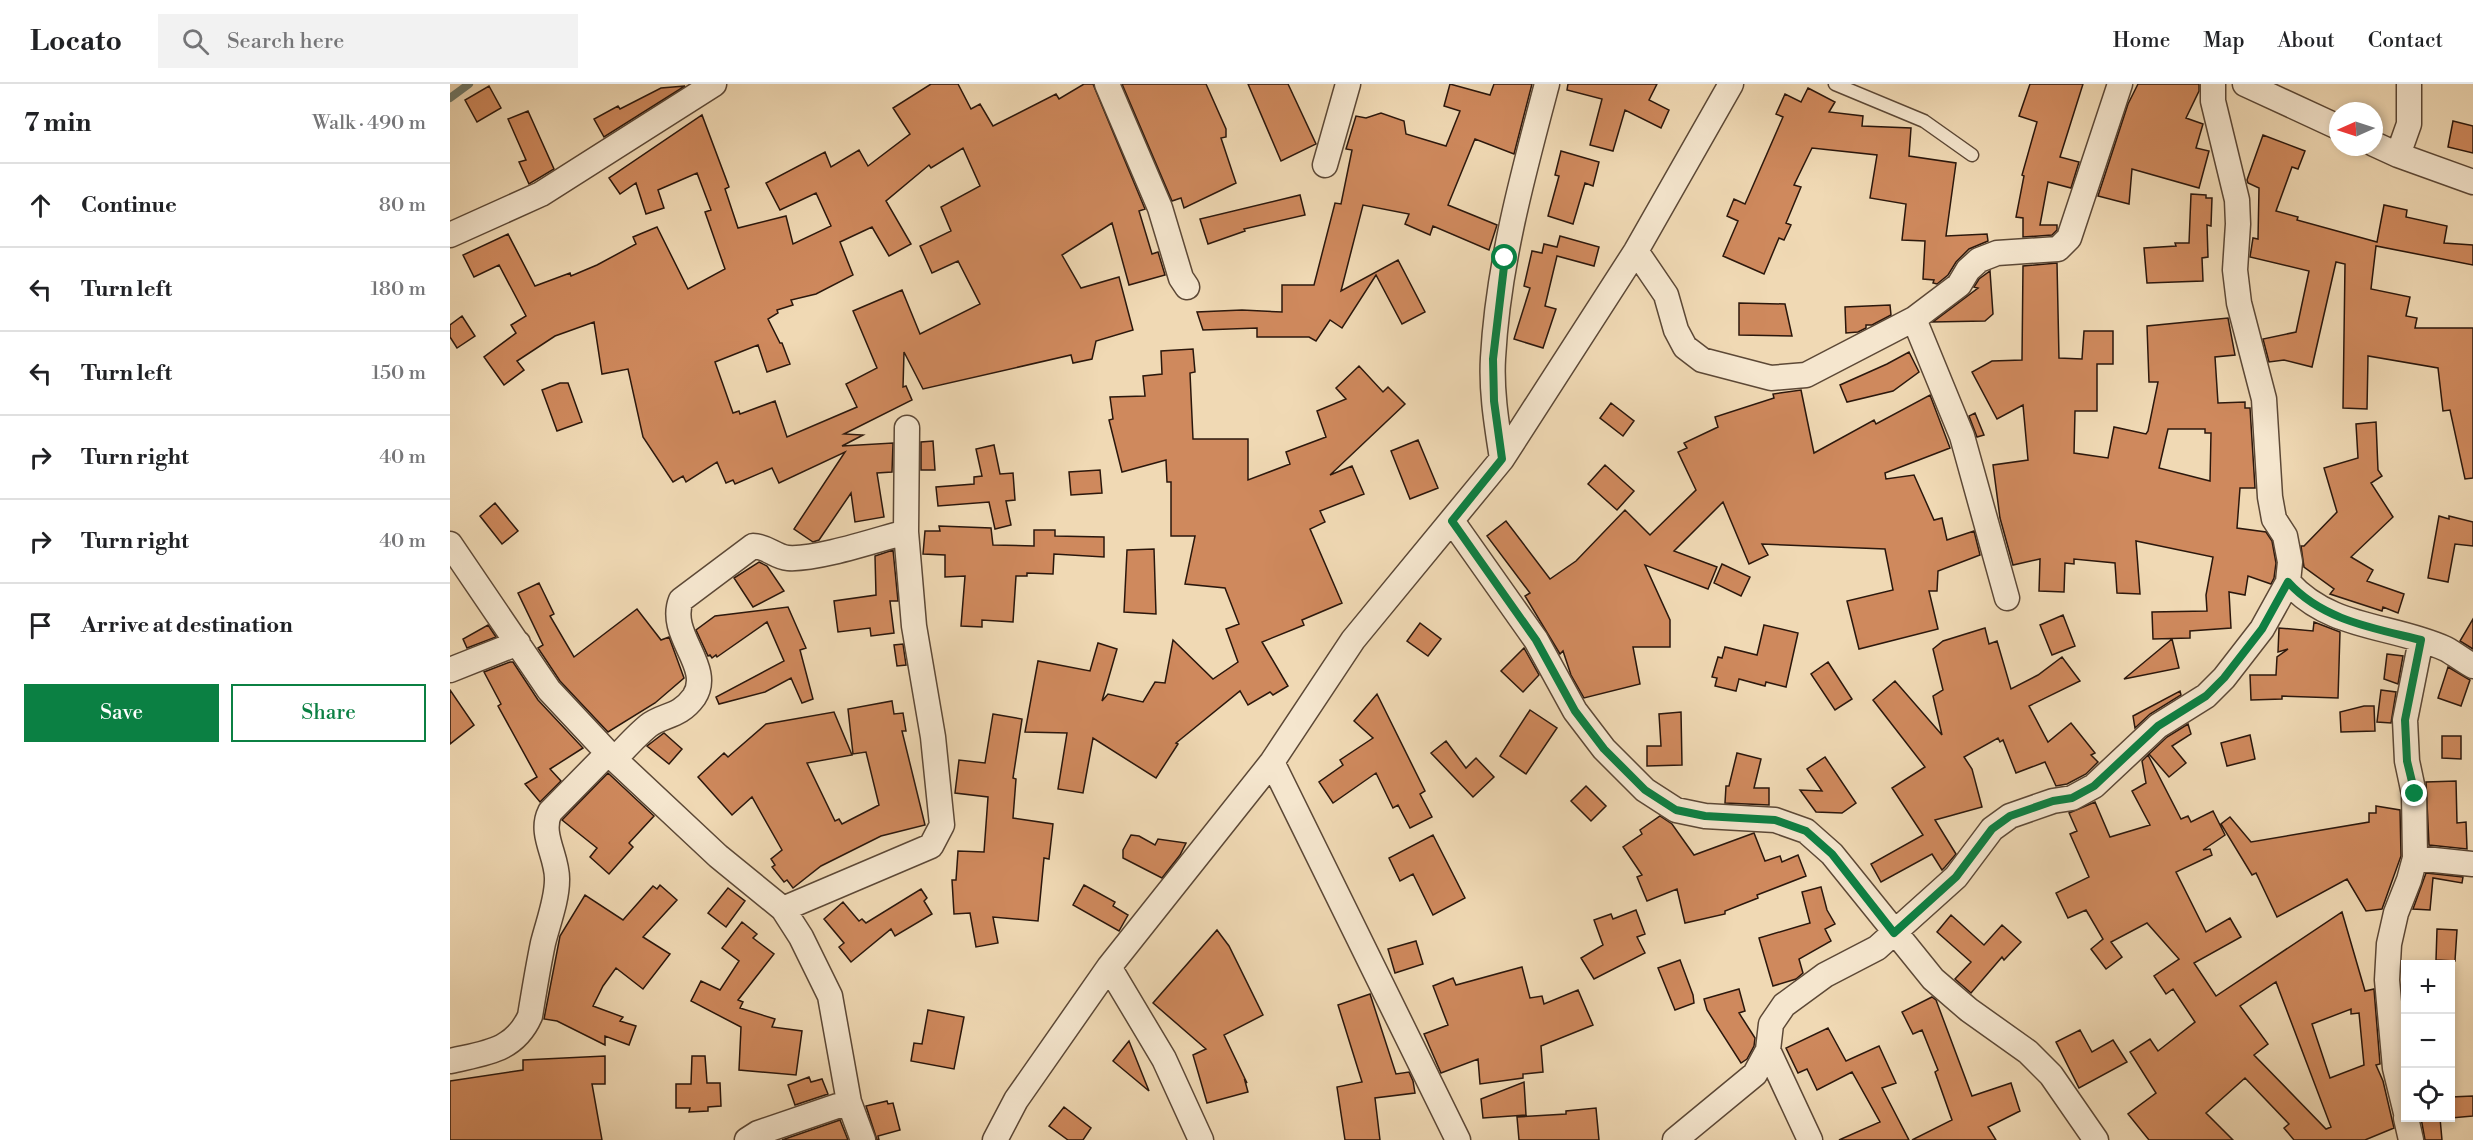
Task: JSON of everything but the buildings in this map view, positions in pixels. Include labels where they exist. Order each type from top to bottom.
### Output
[{"type":"street","points":[[450,235],[541,194],[714,84]]},
{"type":"street","points":[[1107,84],[1160,208],[1181,278],[1187,287]]},
{"type":"street","points":[[1325,165],[1348,84]]},
{"type":"street","points":[[1502,459],[1494,401],[1493,359],[1504,269],[1521,181],[1547,84]]},
{"type":"street","points":[[995,1140],[1016,1100],[1109,967],[1272,762],[1353,640],[1502,459],[1636,251],[1731,84]]},
{"type":"street","points":[[1636,251],[1666,295],[1676,330],[1685,347],[1702,360],[1771,378],[1806,375],[1914,319],[1959,285],[1968,270],[1979,260],[1997,253],[2058,249],[2064,245],[2069,238],[2120,84]]},
{"type":"street","points":[[1675,1140],[1755,1074],[1768,1050],[1771,1024],[1784,1005],[1825,975],[1876,948],[1894,933],[1956,877],[1992,829],[2010,816],[2053,801],[2072,798],[2094,786],[2158,726],[2206,696],[2224,678],[2262,629],[2288,582],[2290,562],[2285,536],[2274,519],[2270,497],[2264,399],[2239,303],[2235,270],[2237,200],[2213,101],[2212,84]]},
{"type":"street","points":[[2246,84],[2329,123]]},
{"type":"street","points":[[2398,155],[2409,124],[2409,84]]},
{"type":"street","points":[[2383,148],[2473,182]]},
{"type":"street","points":[[1914,319],[1962,436],[2007,598]]},
{"type":"street","points":[[783,909],[931,846],[942,825],[933,737],[914,626],[906,532],[907,428]]},
{"type":"street","points":[[1452,521],[1536,640],[1575,711],[1604,749],[1645,790],[1676,810],[1705,816],[1775,820],[1806,831],[1832,854],[1933,979],[1969,1010],[2028,1052],[2050,1075],[2096,1140]]},
{"type":"street","points":[[450,1061],[499,1050],[526,1026],[557,883],[557,871],[546,829],[546,820],[550,812],[650,724],[681,711],[695,695],[699,674],[678,622],[677,611],[681,600],[753,546],[762,546],[779,556],[789,558],[827,552],[906,532]]},
{"type":"street","points":[[450,544],[549,690],[611,756],[718,856],[783,909],[801,937],[830,996],[849,1102],[863,1140]]},
{"type":"street","points":[[2288,582],[2301,597],[2325,611],[2352,622],[2421,640],[2446,650],[2473,666]]},
{"type":"street","points":[[2401,1092],[2396,1068],[2386,980],[2389,944],[2396,913],[2415,858],[2415,794],[2407,761],[2405,720],[2421,640]]},
{"type":"street","points":[[450,670],[518,643]]},
{"type":"street","points":[[1272,762],[1458,1140]]},
{"type":"street","points":[[2415,858],[2473,864]]},
{"type":"street","points":[[1109,967],[1164,1059],[1201,1140]]},
{"type":"street","points":[[1768,1050],[1810,1140]]},
{"type":"street","points":[[747,1140],[758,1133],[849,1102]]},
{"type":"street","points":[[2407,1122],[2411,1140]]},
{"type":"lane","points":[[1835,84],[1924,121],[1972,155]]},
{"type":"waterway","points":[[450,98],[469,84]]},
{"type":"route","points":[[1505,258],[1493,359],[1494,401],[1502,459],[1452,521],[1536,640],[1575,711],[1604,749],[1645,790],[1676,810],[1705,816],[1775,820],[1806,831],[1832,854],[1894,933],[1956,877],[1992,829],[2010,816],[2053,801],[2072,798],[2094,786],[2158,726],[2206,696],[2224,678],[2262,629],[2288,582],[2301,597],[2325,611],[2352,622],[2421,640],[2405,720],[2407,761],[2415,794]]}]
